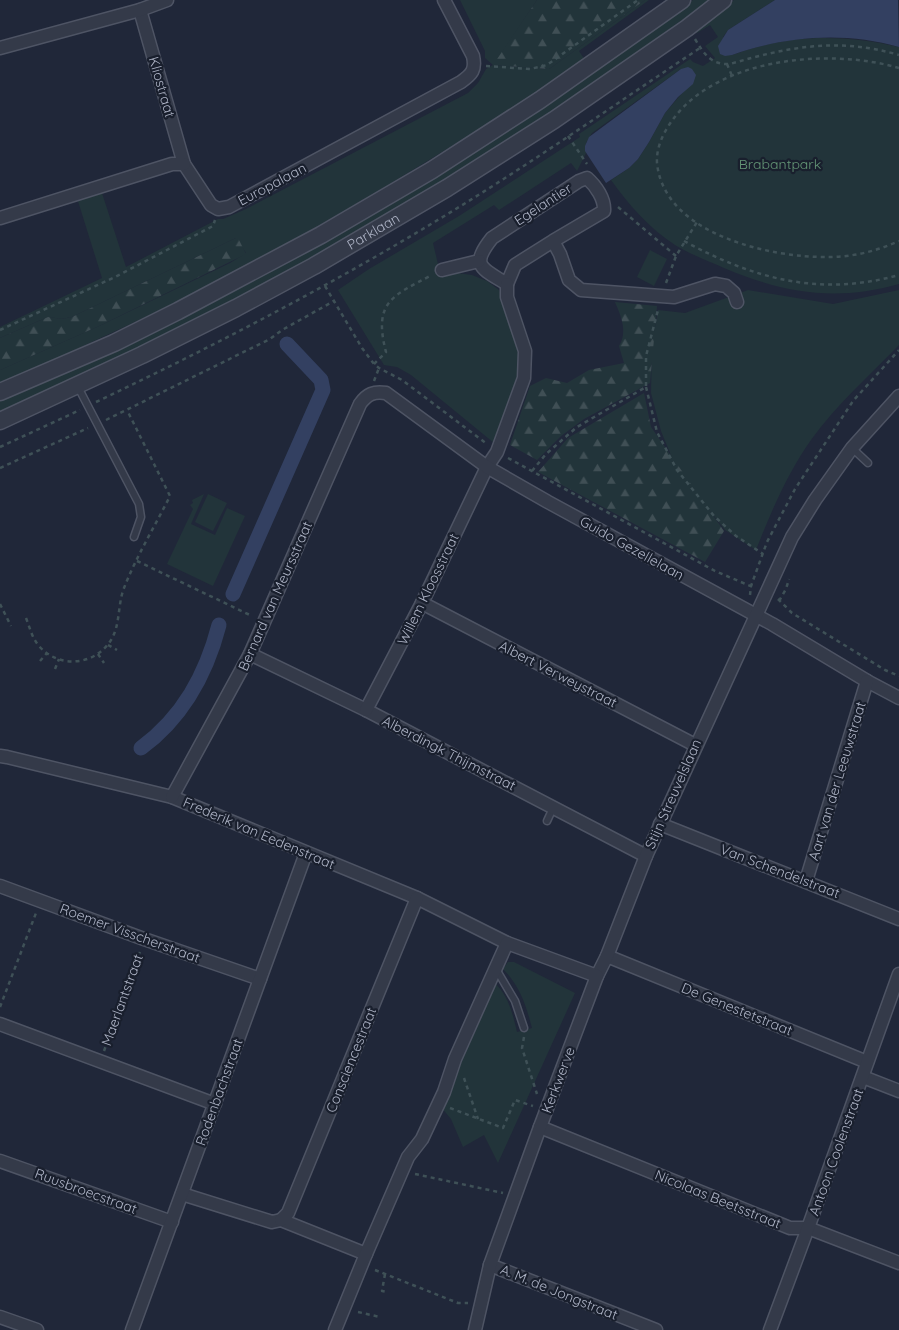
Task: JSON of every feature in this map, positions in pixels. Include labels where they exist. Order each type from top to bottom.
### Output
[{"type":"street","points":[[0,48],[140,10],[167,0]]},
{"type":"street","points":[[444,0],[473,56],[475,65]]},
{"type":"street","name":"Parklaan","points":[[0,392],[122,339],[321,235],[432,170],[507,122],[682,0]]},
{"type":"street","name":"Parklaan","points":[[0,421],[77,386],[236,308],[314,266],[439,192],[562,114],[687,28],[723,0]]},
{"type":"street","name":"Kliostraat","points":[[140,10],[184,164]]},
{"type":"street","name":"Europalaan","points":[[218,209],[229,207],[461,82],[471,74],[475,65]]},
{"type":"street","points":[[0,218],[172,164],[184,164],[211,205],[218,209]]},
{"type":"street","name":"Egelantier","points":[[479,261],[482,251],[492,238],[579,181],[587,178],[593,183],[604,204],[604,210],[516,265],[506,284]]},
{"type":"street","points":[[553,241],[560,254],[569,280],[580,290],[662,298],[674,297],[715,284],[726,286],[734,293],[737,302]]},
{"type":"street","points":[[442,270],[479,261],[484,270],[506,284],[507,297],[525,351],[524,378],[497,452],[487,467]]},
{"type":"street","name":"Guido Gezellelaan","points":[[371,390],[386,393],[487,467],[756,615],[899,698]]},
{"type":"street","name":"Bernard van Meursstraat","points":[[172,797],[250,654],[360,404],[371,390]]},
{"type":"street","name":"Stijn Streuvelslaan","points":[[598,976],[660,824],[792,537],[815,500],[852,448],[899,396]]},
{"type":"street","name":"Willem Kloosstraat","points":[[366,710],[422,603],[487,467]]},
{"type":"street","name":"Albert Verweystraat","points":[[422,603],[695,745]]},
{"type":"street","name":"Alberdingk Thijmstraat","points":[[250,654],[366,710],[646,856]]},
{"type":"street","name":"Aart van der Leeuwstraat","points":[[806,881],[867,681]]},
{"type":"street","name":"Frederik van Eedenstraat","points":[[0,756],[172,797],[417,898],[507,943]]},
{"type":"street","name":"Van Schendelstraat","points":[[660,824],[899,919]]},
{"type":"street","name":"Rodenbachstraat","points":[[132,1330],[306,853]]},
{"type":"street","name":"Roemer Visscherstraat","points":[[0,886],[260,979]]},
{"type":"street","name":"Consciencestraat","points":[[282,1220],[288,1213],[417,898]]},
{"type":"street","points":[[336,1330],[363,1259],[408,1157],[422,1139],[444,1092],[456,1056],[507,943],[598,976]]},
{"type":"street","name":"De Genestetstraat","points":[[607,956],[867,1062]]},
{"type":"street","name":"Antoon Coolenstraat","points":[[770,1330],[899,974]]},
{"type":"street","name":"Kerkwerve","points":[[475,1330],[490,1264],[598,976]]},
{"type":"street","name":"Maerlantstraat","points":[[0,1024],[215,1104]]},
{"type":"street","points":[[863,1077],[899,1091]]},
{"type":"street","name":"Nicolaas Beetsstraat","points":[[540,1127],[790,1228],[808,1228],[899,1263]]},
{"type":"street","name":"Ruusbroecstraat","points":[[0,1161],[172,1222]]},
{"type":"street","points":[[182,1194],[272,1222],[282,1220],[363,1259]]},
{"type":"street","name":"A. M. de Jongstraat","points":[[490,1264],[651,1329]]},
{"type":"street","points":[[0,1317],[37,1330]]},
{"type":"lane","points":[[77,386],[140,508],[140,521],[134,537]]},
{"type":"lane","points":[[852,448],[868,463]]},
{"type":"lane","points":[[547,821],[554,808]]},
{"type":"lane","points":[[496,968],[515,1001],[524,1028]]},
{"type":"path","points":[[475,65],[530,69],[547,65],[638,0]]},
{"type":"path","points":[[700,48],[712,61],[728,64],[772,52],[817,46],[854,47],[899,55]]},
{"type":"path","points":[[899,68],[851,58],[820,58],[785,61],[732,76],[702,92],[681,109],[664,132],[658,148],[657,163],[665,189],[677,206],[697,222],[725,238],[752,247],[795,256],[830,257],[868,252],[899,242]]},
{"type":"path","points":[[728,64],[732,76]]},
{"type":"path","points":[[0,330],[115,277],[213,226],[218,209]]},
{"type":"path","points":[[697,222],[676,256],[650,334],[646,356],[646,387],[657,432],[676,470],[714,516],[736,536],[763,554]]},
{"type":"path","points":[[684,241],[739,267],[801,284],[846,285],[868,283],[899,275]]},
{"type":"path","points":[[374,364],[386,352],[381,336],[381,320],[387,306],[396,294],[442,270]]},
{"type":"path","name":"Guido Gezellelaan","points":[[325,286],[362,348],[374,364],[402,380],[497,452],[715,571],[751,586]]},
{"type":"path","points":[[0,468],[97,424],[270,339],[282,330],[334,301]]},
{"type":"path","points":[[790,574],[786,589],[779,600],[769,612],[756,615],[750,602],[751,586],[773,528],[812,461],[853,401],[899,350]]},
{"type":"path","points":[[371,390],[379,368]]},
{"type":"path","points":[[532,471],[546,454],[577,427],[646,387]]},
{"type":"path","points":[[137,561],[265,622]]},
{"type":"path","points":[[779,600],[792,613],[885,670],[899,676]]},
{"type":"path","points":[[0,604],[11,626]]},
{"type":"path","points":[[26,618],[34,639],[46,653],[59,659],[76,661],[98,654],[108,645],[116,629],[120,607]]},
{"type":"path","points":[[108,645],[117,650]]},
{"type":"path","points":[[40,662],[46,653]]},
{"type":"path","points":[[98,654],[104,663]]},
{"type":"path","points":[[55,669],[59,659]]},
{"type":"path","points":[[0,1007],[40,901]]},
{"type":"path","name":"Maerlantstraat","points":[[101,1062],[144,939]]},
{"type":"path","points":[[524,1028],[522,1048],[538,1097]]},
{"type":"path","points":[[456,1056],[478,1119]]},
{"type":"path","points":[[438,1104],[503,1128],[515,1100],[535,1107],[537,1102]]},
{"type":"path","points":[[402,1171],[515,1196]]},
{"type":"path","points":[[363,1259],[386,1274],[458,1303],[482,1303]]},
{"type":"path","points":[[386,1274],[382,1291],[387,1292]]},
{"type":"path","points":[[344,1308],[380,1317]]},
{"type":"green space","points":[[460,0],[537,0],[494,65],[549,69],[645,0],[649,0],[579,51],[585,60],[502,115],[375,193],[215,283],[0,385],[0,370],[99,326],[230,263],[246,253],[236,238],[72,317],[62,319],[48,317],[0,338],[0,327],[102,278],[77,198],[101,190],[126,267],[218,219],[223,219],[246,209],[468,93],[478,83],[486,69],[493,65],[485,58],[485,51]]},
{"type":"green space","points":[[537,0],[645,0],[549,69],[493,65]]},
{"type":"green space","points":[[693,0],[709,0],[611,71],[511,139],[409,203],[267,284],[0,414],[0,401],[190,311],[668,19]]},
{"type":"green space","name":"Brabantpark","points":[[734,0],[775,0],[728,30],[723,37],[732,55],[774,43],[815,38],[856,40],[899,47],[899,284],[876,290],[831,293],[789,289],[768,284],[724,268],[675,245],[648,224],[611,180],[629,168],[638,159],[665,113],[683,92],[681,69],[592,133],[586,143],[586,153],[577,171],[571,163],[499,210],[494,205],[433,243],[441,277],[457,273],[472,275],[487,281],[499,290],[506,304],[520,345],[521,368],[494,443],[411,375],[397,367],[384,365],[338,290],[369,269],[459,216],[580,137],[579,134],[690,59],[703,66],[715,58],[705,46],[718,37],[710,25],[697,33],[695,30]]},
{"type":"green space","points":[[238,238],[246,254],[99,326],[0,370],[0,338],[48,317],[62,319],[72,317]]},
{"type":"green space","points":[[650,250],[667,259],[654,286],[637,277]]},
{"type":"green space","points":[[748,290],[833,304],[899,290],[899,345],[842,403],[811,440],[787,480],[756,550],[725,530],[677,470],[661,431],[651,393],[652,344],[658,310],[685,313]]},
{"type":"green space","points":[[615,302],[657,306],[650,383],[584,419],[561,436],[537,460],[510,445],[530,386],[546,378],[567,383],[589,370],[624,363],[619,346],[622,341],[623,324]]},
{"type":"green space","points":[[644,393],[651,427],[724,531],[705,562],[538,472],[568,438]]},
{"type":"green space","points":[[204,494],[191,524],[215,535],[227,508],[245,516],[213,586],[167,564],[193,509],[190,505],[193,503],[192,500]]},
{"type":"green space","points":[[208,494],[227,503],[213,531],[195,522]]},
{"type":"green space","points":[[508,962],[514,962],[575,993],[498,1163],[484,1135],[463,1147],[451,1119],[441,1107],[496,984],[507,1000],[517,1032],[532,1028],[522,996],[514,982],[503,969]]},
{"type":"water","points":[[775,0],[898,0],[899,47],[878,42],[836,37],[773,43],[732,55],[725,56],[720,54],[718,46],[728,30]]},
{"type":"water","points":[[688,67],[696,75],[693,84],[678,97],[665,113],[638,159],[629,168],[606,183],[585,151],[589,137],[681,69]]},
{"type":"waterway","points":[[233,594],[323,390],[321,380],[287,344]]},
{"type":"waterway","points":[[141,748],[169,723],[191,694],[207,661],[219,625]]}]
